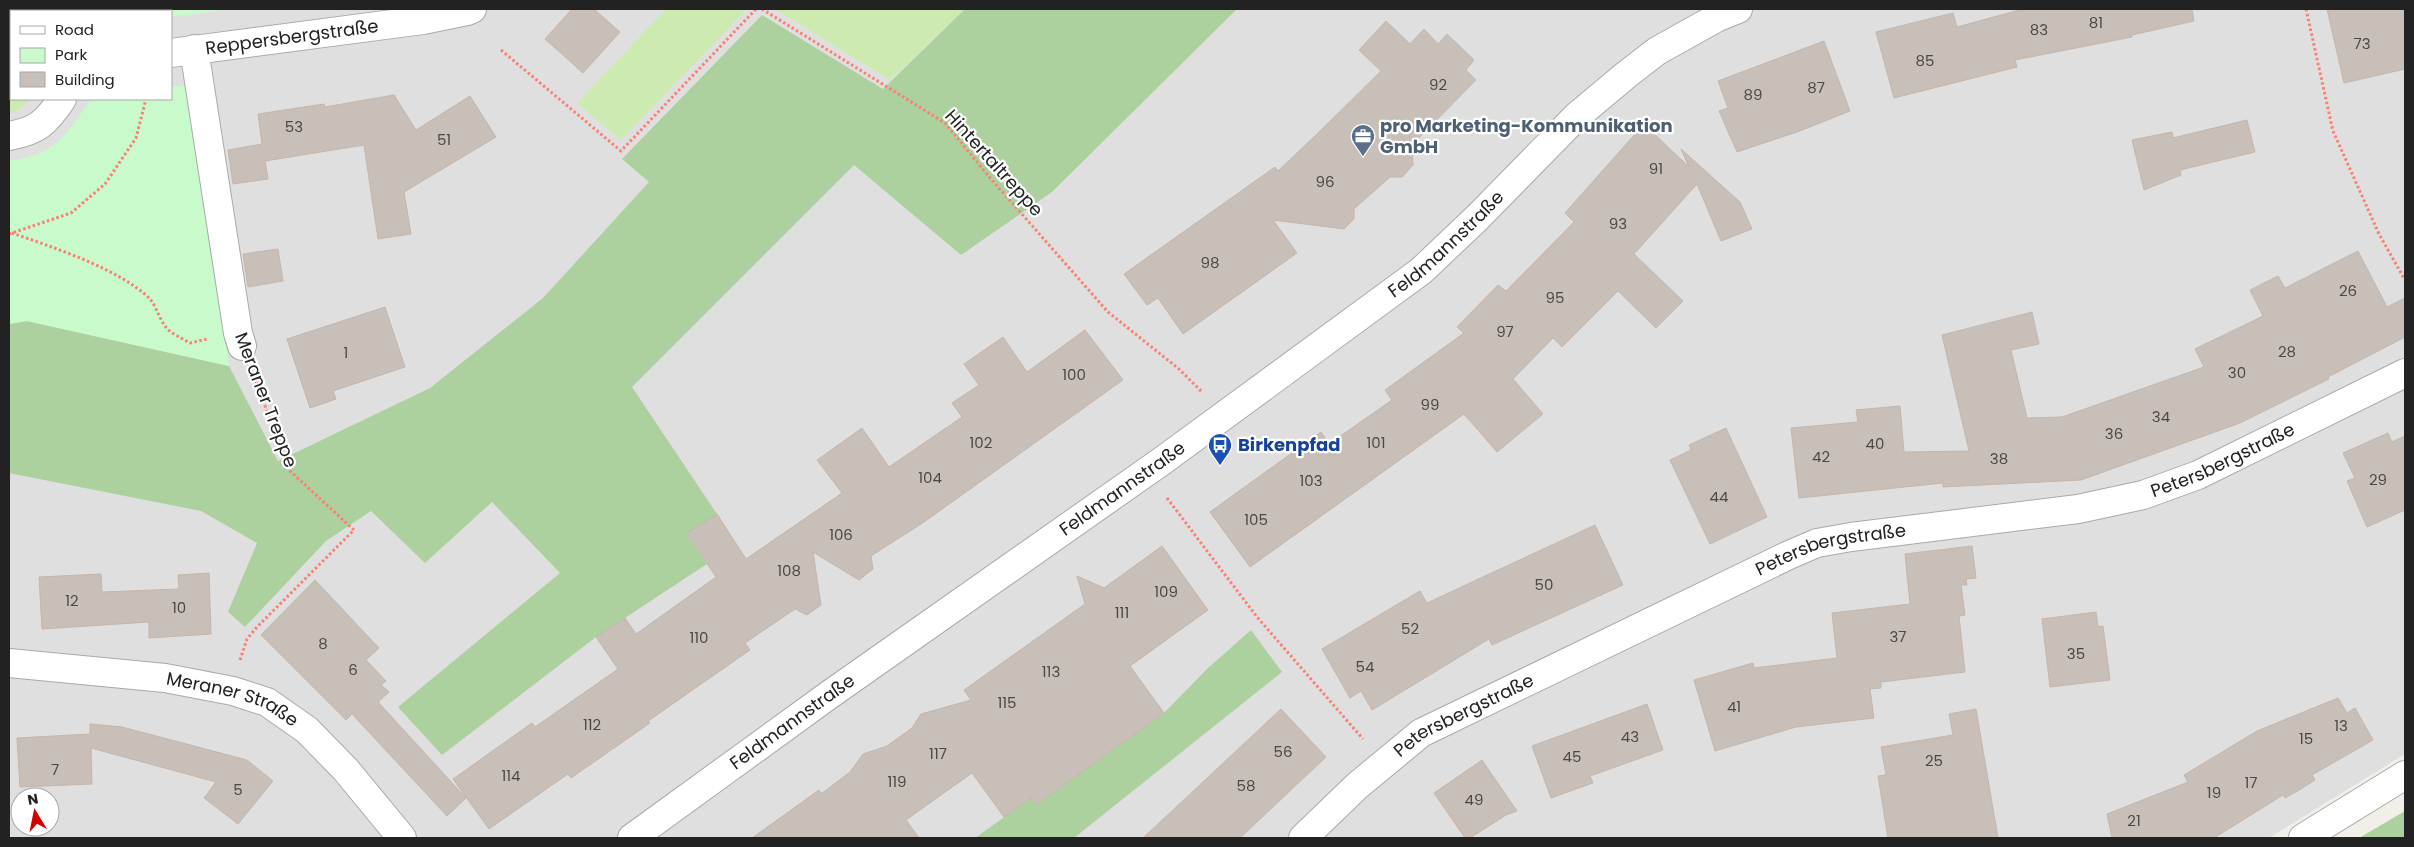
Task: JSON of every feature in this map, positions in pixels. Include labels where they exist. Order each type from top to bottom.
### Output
[{"type":"street","name":"Reppersbergstraße","points":[[182,51],[423,20],[468,12],[472,9]]},
{"type":"street","name":"Feldmannstraße","points":[[632,838],[828,696],[1147,471],[1421,271],[1477,218],[1577,116],[1644,61],[1685,35],[1738,9]]},
{"type":"street","name":"Meraner Treppe","points":[[182,51],[240,339]]},
{"type":"street","points":[[9,136],[29,132],[50,117],[61,100]]},
{"type":"street","name":"Petersbergstraße","points":[[1303,838],[1357,786],[1421,733],[1817,543],[1851,536],[2078,509],[2143,496],[2198,475],[2230,460],[2405,372]]},
{"type":"street","name":"Meraner Straße","points":[[9,663],[165,678],[233,691],[267,702],[307,730],[346,770],[402,838]]},
{"type":"street","points":[[2303,838],[2405,774]]},
{"type":"path","points":[[501,50],[621,151],[756,9]]},
{"type":"path","name":"Hintertaltreppe","points":[[762,9],[945,123],[991,179],[1108,312],[1179,369],[1198,388]]},
{"type":"path","points":[[2306,9],[2333,131],[2379,234],[2405,280]]},
{"type":"path","points":[[10,234],[70,213],[105,184],[136,138],[146,100]]},
{"type":"path","points":[[10,234],[69,253],[134,287],[151,300],[166,328],[190,343],[240,339]]},
{"type":"path","name":"Meraner Treppe","points":[[240,339],[290,471],[354,530],[257,627]]},
{"type":"path","points":[[1147,471],[1243,598],[1346,720]]},
{"type":"shaded area","points":[[9,9],[2405,9],[2405,754],[2269,838],[9,838]]},
{"type":"green space","points":[[229,9],[172,17],[172,10],[71,10]]},
{"type":"green space","points":[[666,9],[747,9],[621,140],[577,103]]},
{"type":"green space","points":[[775,9],[965,9],[890,80]]},
{"type":"green space","points":[[965,9],[1237,9],[1052,192],[961,255],[854,165],[632,387],[717,514],[687,534],[707,564],[596,637],[442,755],[398,707],[560,573],[492,502],[425,563],[371,511],[326,541],[245,627],[228,612],[257,543],[201,511],[9,473],[9,324],[27,321],[229,366],[278,461],[430,388],[543,298],[649,182],[622,159],[762,15],[883,89]]},
{"type":"green space","points":[[10,36],[10,100],[31,100],[16,111],[9,112]]},
{"type":"green space","points":[[186,85],[229,366],[27,321],[9,324],[9,161],[38,154],[49,148],[66,133],[90,100],[172,100],[172,87]]},
{"type":"green space","points":[[1251,630],[1282,672],[1074,838],[975,838],[1031,798],[1036,805],[1164,713],[1208,668]]},
{"type":"green space","points":[[2405,811],[2405,838],[2359,838]]},
{"type":"building","points":[[572,9],[594,9],[620,32],[583,73],[545,39]]},
{"type":"building","points":[[2023,9],[2192,9],[2194,21],[2132,35],[2132,37],[2015,60],[2017,67],[1894,98],[1876,32],[1953,13],[1957,27]]},
{"type":"building","points":[[2327,9],[2405,9],[2405,69],[2344,83]]},
{"type":"building","points":[[1386,21],[1410,44],[1424,29],[1438,44],[1447,34],[1474,60],[1466,70],[1476,80],[1412,145],[1413,165],[1402,177],[1390,177],[1354,209],[1354,219],[1344,229],[1273,220],[1297,253],[1183,334],[1158,298],[1147,305],[1124,274],[1275,167],[1278,171],[1316,135],[1381,71],[1359,50]]},
{"type":"building","points":[[1824,41],[1850,111],[1797,132],[1737,152],[1719,111],[1728,108],[1718,81]]},
{"type":"building","points":[[394,95],[416,130],[470,96],[496,137],[404,192],[411,234],[378,239],[364,145],[265,161],[268,179],[233,184],[228,150],[262,144],[258,114],[324,104],[325,107]]},
{"type":"building","points":[[2247,120],[2255,152],[2180,170],[2181,175],[2144,190],[2132,140],[2172,132],[2173,138]]},
{"type":"building","points":[[1644,124],[1689,167],[1681,149],[1740,202],[1752,229],[1721,241],[1697,184],[1634,254],[1683,301],[1656,328],[1618,291],[1562,347],[1553,338],[1513,379],[1543,414],[1497,452],[1464,414],[1250,567],[1210,512],[1321,432],[1329,444],[1392,400],[1385,390],[1464,333],[1457,327],[1498,285],[1506,291],[1574,222],[1565,213]]},
{"type":"building","points":[[278,249],[283,281],[248,287],[243,254]]},
{"type":"building","points":[[2358,251],[2387,307],[2405,298],[2405,337],[2328,377],[2329,379],[2240,423],[2081,480],[1943,487],[1943,483],[1799,498],[1791,428],[1858,422],[1856,410],[1900,406],[1904,452],[1969,451],[1942,335],[2032,312],[2039,344],[2011,350],[2027,418],[2062,417],[2204,367],[2195,349],[2263,316],[2250,290],[2278,276],[2285,288]]},
{"type":"building","points":[[385,307],[405,367],[333,391],[336,399],[310,408],[287,339]]},
{"type":"building","points":[[1085,330],[1123,380],[924,522],[871,556],[873,569],[859,580],[813,552],[821,605],[807,615],[795,609],[745,643],[750,650],[648,721],[650,723],[571,778],[568,774],[489,829],[453,779],[532,723],[535,727],[618,669],[596,637],[625,618],[636,634],[716,577],[687,533],[717,514],[746,559],[842,493],[817,460],[862,428],[889,467],[962,417],[952,403],[979,385],[964,364],[1003,337],[1027,372]]},
{"type":"building","points":[[1726,428],[1767,517],[1710,544],[1670,460],[1691,450],[1689,445]]},
{"type":"building","points":[[2388,433],[2392,442],[2405,436],[2405,510],[2367,527],[2347,481],[2355,478],[2343,453]]},
{"type":"building","points":[[1595,525],[1623,585],[1492,645],[1489,639],[1372,710],[1361,691],[1350,698],[1322,649],[1420,591],[1427,603]]},
{"type":"building","points":[[1162,546],[1208,610],[1130,666],[1164,713],[1036,805],[1031,798],[1004,817],[972,773],[906,820],[919,838],[752,838],[819,790],[821,794],[850,772],[863,754],[887,746],[912,728],[921,714],[971,700],[964,690],[1085,604],[1077,576],[1104,588]]},
{"type":"building","points":[[1972,546],[1976,578],[1966,579],[1967,585],[1961,585],[1965,615],[1959,616],[1965,672],[1881,682],[1881,688],[1870,689],[1874,718],[1796,727],[1715,751],[1694,680],[1753,663],[1754,668],[1837,658],[1832,613],[1910,604],[1905,554]]},
{"type":"building","points":[[209,573],[211,634],[149,638],[149,622],[42,629],[39,577],[101,574],[102,592],[179,589],[178,575]]},
{"type":"building","points":[[315,580],[379,648],[366,660],[386,681],[381,685],[389,692],[378,702],[466,798],[447,816],[352,714],[346,720],[261,635]]},
{"type":"building","points":[[2096,612],[2098,627],[2103,626],[2110,680],[2050,687],[2042,619]]},
{"type":"building","points":[[2338,698],[2347,713],[2355,708],[2373,740],[2312,775],[2315,780],[2301,789],[2285,798],[2283,795],[2214,838],[2112,838],[2107,814],[2188,782],[2184,775],[2257,731]]},
{"type":"building","points":[[1647,704],[1663,750],[1590,776],[1593,783],[1551,798],[1532,746]]},
{"type":"building","points":[[1281,709],[1326,757],[1240,838],[1143,838]]},
{"type":"building","points":[[1976,709],[1998,838],[1888,838],[1878,776],[1886,775],[1881,747],[1953,735],[1949,714]]},
{"type":"building","points":[[90,724],[122,727],[247,760],[273,781],[238,824],[204,798],[216,782],[91,748],[92,784],[20,787],[17,738],[90,734]]},
{"type":"building","points":[[1482,760],[1517,811],[1506,815],[1470,838],[1465,838],[1434,793]]},
{"type":"place","name":"pro Marketing-Kommunikation GmbH","points":[[1363,157]]},
{"type":"place","name":"Birkenpfad","points":[[1220,466]]}]
